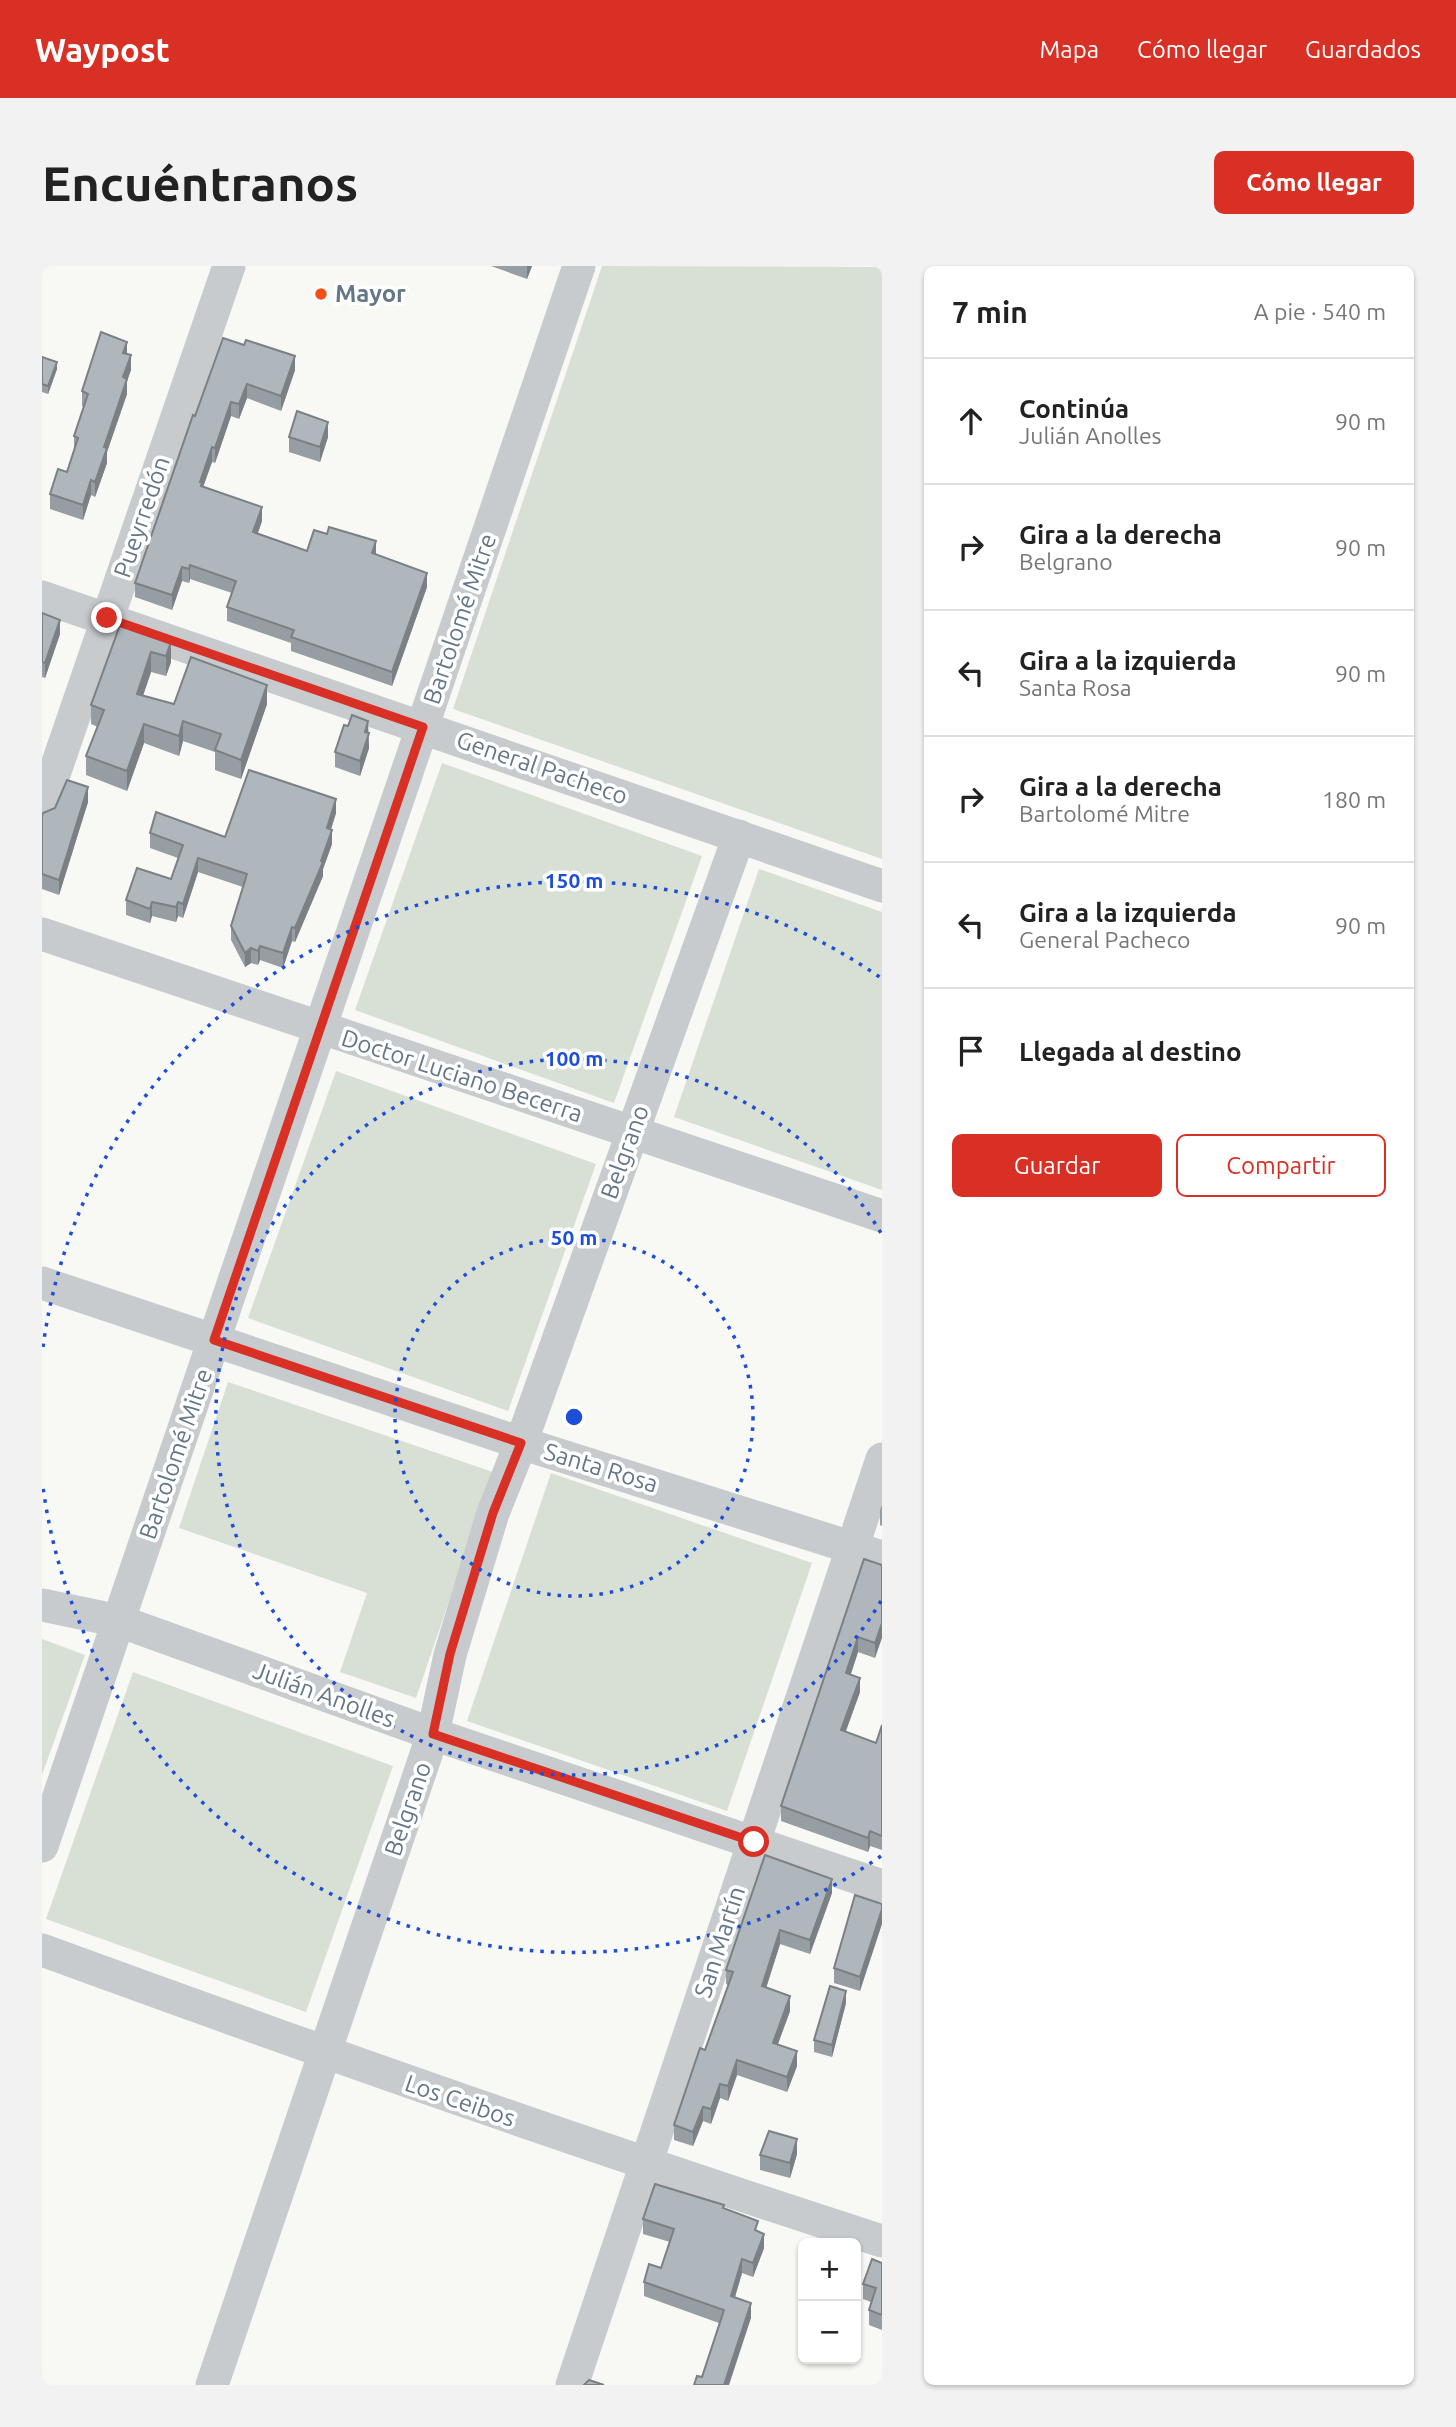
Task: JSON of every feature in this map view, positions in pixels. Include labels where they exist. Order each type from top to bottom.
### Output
[{"type":"street","name":"Pueyrredón","points":[[42,809],[229,266]]},
{"type":"street","name":"Bartolomé Mitre","points":[[42,1846],[579,266]]},
{"type":"street","name":"General Pacheco","points":[[42,597],[882,886]]},
{"type":"street","name":"Belgrano","points":[[212,2385],[433,1734],[450,1654],[493,1513],[521,1443],[739,836]]},
{"type":"street","name":"Doctor Luciano Becerra","points":[[42,934],[882,1216]]},
{"type":"street","name":"Santa Rosa","points":[[42,1283],[521,1443],[867,1552]]},
{"type":"street","name":"San Martín","points":[[572,2385],[754,1842],[867,1552],[882,1459]]},
{"type":"street","name":"Julián Anolles","points":[[42,1605],[119,1622],[433,1734],[882,1886]]},
{"type":"street","name":"Los Ceibos","points":[[42,1950],[326,2054],[646,2165],[882,2241]]},
{"type":"shaded area","points":[[602,266],[882,267],[882,859],[453,709]]},
{"type":"shaded area","points":[[442,763],[702,856],[614,1103],[355,1010]]},
{"type":"shaded area","points":[[759,869],[882,912],[882,1190],[674,1117]]},
{"type":"shaded area","points":[[336,1071],[596,1164],[508,1411],[248,1318]]},
{"type":"shaded area","points":[[228,1382],[493,1472],[416,1698],[340,1672],[367,1593],[179,1528]]},
{"type":"shaded area","points":[[551,1473],[812,1563],[727,1811],[467,1721]]},
{"type":"shaded area","points":[[42,1639],[85,1655],[42,1775]]},
{"type":"shaded area","points":[[133,1672],[393,1766],[306,2012],[46,1919]]},
{"type":"building","points":[[101,332],[127,342],[123,353],[131,355],[123,377],[127,379],[104,447],[107,448],[95,482],[91,480],[83,505],[50,494],[58,469],[67,472],[78,438],[74,436],[88,394],[82,391]]},
{"type":"building","points":[[223,338],[244,345],[246,340],[295,356],[281,396],[247,384],[239,404],[231,402],[215,448],[212,447],[201,486],[262,507],[253,532],[307,551],[314,530],[327,534],[329,527],[376,541],[372,553],[427,573],[392,672],[291,637],[294,630],[227,607],[236,581],[190,565],[189,569],[182,567],[172,595],[135,583],[193,415],[195,416]]},
{"type":"building","points":[[42,357],[57,362],[48,386],[42,384]]},
{"type":"building","points":[[297,411],[328,422],[320,447],[289,437]]},
{"type":"building","points":[[42,613],[60,620],[45,663],[42,662]]},
{"type":"building","points":[[120,625],[171,642],[166,656],[151,652],[137,694],[174,704],[191,657],[267,685],[241,760],[215,750],[221,734],[183,721],[179,736],[144,724],[127,771],[86,756],[104,710],[91,705]]},
{"type":"building","points":[[352,715],[368,721],[365,732],[369,733],[360,761],[335,752],[344,725],[348,726]]},
{"type":"building","points":[[249,770],[336,799],[327,828],[332,830],[321,861],[323,862],[295,928],[292,927],[283,953],[260,946],[258,951],[251,948],[245,953],[231,926],[247,874],[198,858],[183,904],[178,902],[176,907],[152,902],[150,909],[126,900],[137,868],[171,879],[183,845],[150,833],[156,812],[225,837]]},
{"type":"building","points":[[67,780],[88,787],[59,880],[42,874],[42,816],[55,808]]},
{"type":"building","points":[[864,1559],[882,1565],[882,1623],[875,1643],[858,1637],[846,1673],[860,1678],[841,1730],[876,1743],[882,1725],[882,1836],[870,1831],[868,1838],[781,1806]]},
{"type":"building","points":[[765,1855],[832,1879],[810,1940],[780,1930],[762,1986],[790,1996],[773,2043],[797,2051],[787,2077],[737,2060],[728,2086],[720,2084],[711,2109],[703,2107],[693,2132],[674,2125],[700,2048],[705,2050],[733,1972],[726,1970]]},
{"type":"building","points":[[855,1895],[882,1904],[860,1977],[834,1968]]},
{"type":"building","points":[[830,1986],[846,1991],[832,2045],[814,2040]]},
{"type":"building","points":[[769,2131],[797,2139],[790,2163],[760,2155]]},
{"type":"building","points":[[655,2184],[724,2205],[723,2208],[758,2221],[755,2230],[764,2234],[753,2263],[742,2259],[731,2296],[751,2303],[724,2385],[694,2385],[697,2376],[702,2377],[724,2310],[644,2282],[649,2264],[661,2268],[674,2229],[643,2219]]},
{"type":"building","points":[[872,2259],[882,2263],[882,2315],[869,2310],[876,2288],[863,2284]]},
{"type":"building","points":[[589,2380],[604,2385],[584,2385]]},
{"type":"place","name":"Mayor","points":[[321,294]]},
{"type":"route","points":[[107,618],[423,727],[214,1340],[521,1443],[493,1513],[450,1654],[433,1734],[754,1842]]}]
